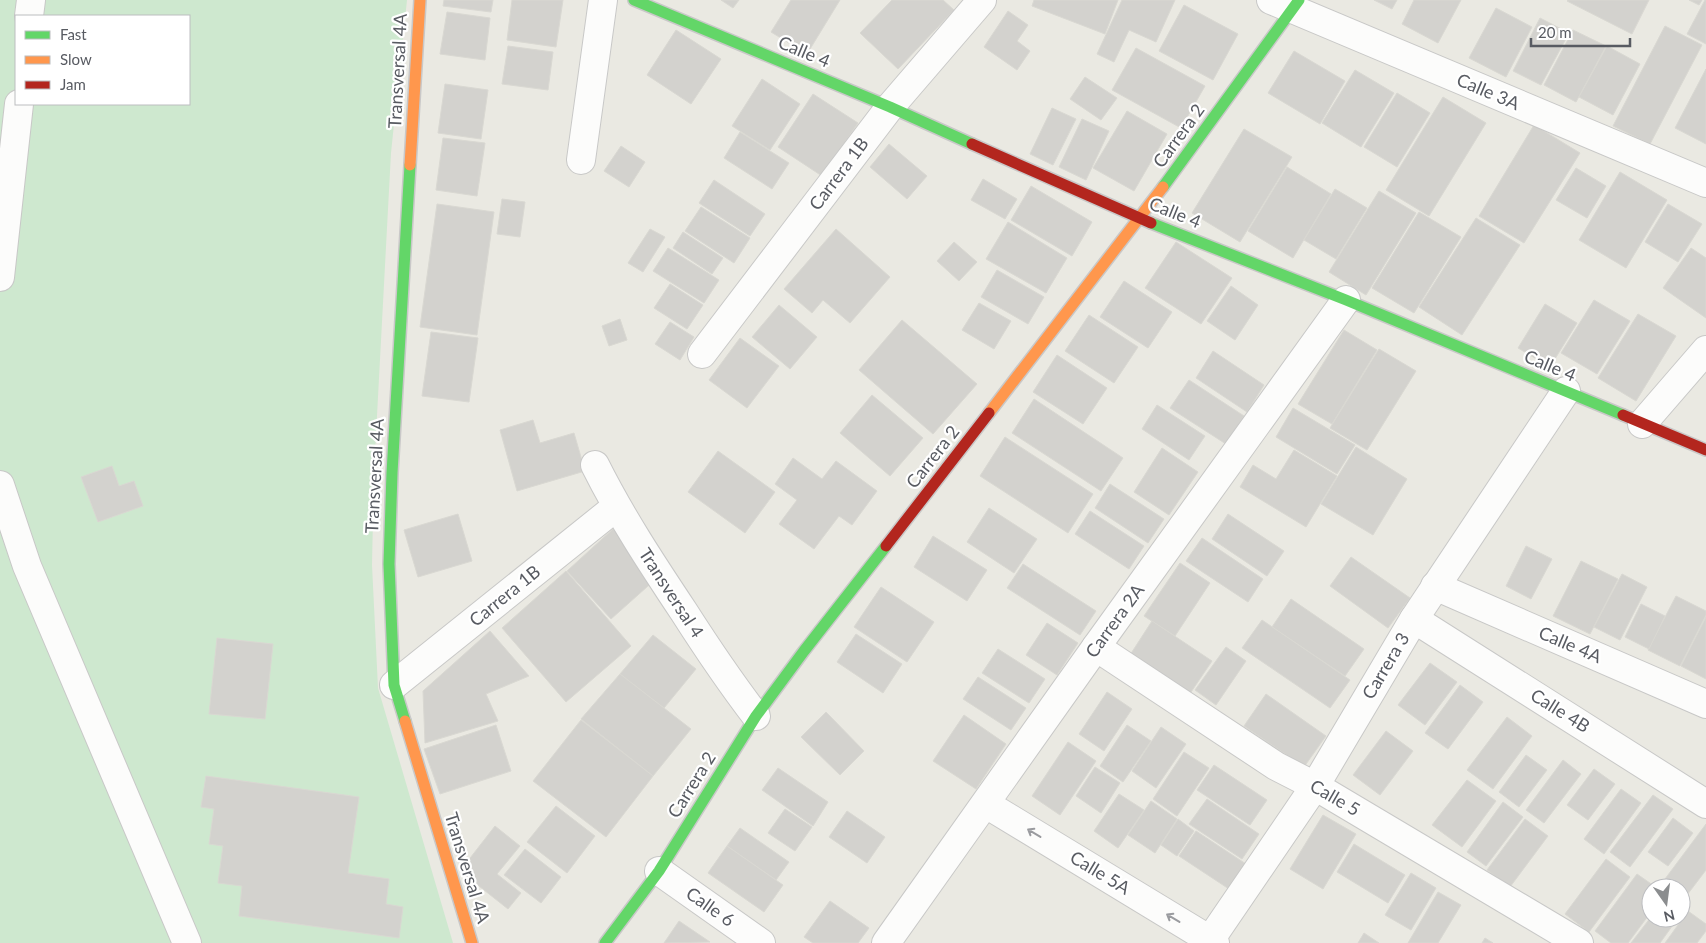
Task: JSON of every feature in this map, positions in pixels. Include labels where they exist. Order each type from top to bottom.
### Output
[{"type":"street","points":[[29,15],[31,0]]},
{"type":"street","name":"Transversal 4A","points":[[420,0],[392,482],[389,564],[394,686],[472,943]]},
{"type":"street","points":[[581,160],[603,0]]},
{"type":"street","name":"Calle 4","points":[[634,0],[890,106],[1140,219],[1346,300],[1706,450]]},
{"type":"street","name":"Carrera 1B","points":[[702,354],[890,106],[982,0]]},
{"type":"street","name":"Calle 3A","points":[[1288,3],[1706,183]]},
{"type":"street","name":"Carrera 2","points":[[605,943],[659,871],[756,716],[804,651],[1140,219],[1288,3]]},
{"type":"street","points":[[0,277],[19,105]]},
{"type":"street","name":"Carrera 2A","points":[[886,943],[1346,300]]},
{"type":"street","points":[[1642,424],[1706,350]]},
{"type":"street","name":"Carrera 3","points":[[1211,942],[1315,786],[1435,586],[1566,391]]},
{"type":"street","name":"Transversal 4","points":[[595,465],[616,507],[642,549],[725,674],[756,716]]},
{"type":"street","points":[[0,485],[27,566],[188,943]]},
{"type":"street","name":"Carrera 1B","points":[[394,686],[616,507]]},
{"type":"street","name":"Calle 4A","points":[[1435,586],[1706,704]]},
{"type":"street","name":"Calle 4B","points":[[1414,619],[1706,804]]},
{"type":"street","name":"Calle 5","points":[[1096,647],[1276,766],[1315,786],[1579,943]]},
{"type":"street","name":"Calle 5A","points":[[986,804],[1211,942]]},
{"type":"street","name":"Calle 6","points":[[659,871],[761,943]]},
{"type":"green space","points":[[0,0],[407,0],[391,153],[374,472],[372,565],[378,688],[453,943],[0,943]]},
{"type":"building","points":[[444,0],[493,0],[491,12],[443,6]]},
{"type":"building","points":[[512,0],[563,0],[556,47],[507,40]]},
{"type":"building","points":[[721,0],[739,0],[733,8]]},
{"type":"building","points":[[791,0],[840,0],[807,54],[771,32]]},
{"type":"building","points":[[892,0],[943,0],[954,10],[898,69],[860,33]]},
{"type":"building","points":[[1034,0],[1118,0],[1105,34],[1032,6]]},
{"type":"building","points":[[1122,0],[1175,0],[1156,42],[1129,30],[1114,62],[1097,54]]},
{"type":"building","points":[[1374,0],[1397,0],[1392,9]]},
{"type":"building","points":[[1414,0],[1461,0],[1438,43],[1402,24]]},
{"type":"building","points":[[1568,0],[1649,0],[1632,34]]},
{"type":"building","points":[[1689,0],[1702,0],[1699,5]]},
{"type":"building","points":[[1706,0],[1706,44],[1687,34]]},
{"type":"building","points":[[1184,5],[1238,34],[1213,80],[1159,51]]},
{"type":"building","points":[[1496,8],[1532,27],[1506,77],[1469,58]]},
{"type":"building","points":[[1008,11],[1028,25],[1017,41],[1030,51],[1017,70],[984,47]]},
{"type":"building","points":[[447,12],[490,18],[485,60],[440,54]]},
{"type":"building","points":[[1540,18],[1569,33],[1541,85],[1513,71]]},
{"type":"building","points":[[1665,26],[1702,45],[1650,144],[1613,126]]},
{"type":"building","points":[[676,30],[721,59],[691,104],[647,75]]},
{"type":"building","points":[[1573,30],[1606,46],[1576,102],[1544,85]]},
{"type":"building","points":[[508,46],[553,52],[548,90],[502,84]]},
{"type":"building","points":[[1607,46],[1640,64],[1613,115],[1579,97]]},
{"type":"building","points":[[1136,48],[1205,86],[1181,128],[1112,90]]},
{"type":"building","points":[[1294,51],[1345,81],[1320,124],[1268,93]]},
{"type":"building","points":[[1706,69],[1706,144],[1675,128]]},
{"type":"building","points":[[1355,70],[1394,93],[1361,147],[1322,123]]},
{"type":"building","points":[[1085,77],[1117,98],[1101,120],[1070,99]]},
{"type":"building","points":[[762,79],[800,104],[770,150],[732,126]]},
{"type":"building","points":[[445,84],[488,90],[481,139],[438,133]]},
{"type":"building","points":[[1397,93],[1430,113],[1397,167],[1364,147]]},
{"type":"building","points":[[813,94],[858,123],[822,176],[778,147]]},
{"type":"building","points":[[1443,97],[1486,123],[1429,216],[1386,190]]},
{"type":"building","points":[[1052,108],[1076,119],[1053,165],[1030,154]]},
{"type":"building","points":[[1127,111],[1167,134],[1134,191],[1093,168]]},
{"type":"building","points":[[1082,119],[1109,131],[1086,180],[1059,167]]},
{"type":"building","points":[[1534,125],[1580,153],[1524,243],[1479,216]]},
{"type":"building","points":[[1244,129],[1292,157],[1240,242],[1192,213]]},
{"type":"building","points":[[740,132],[789,163],[772,189],[724,158]]},
{"type":"building","points":[[443,138],[485,143],[477,196],[436,190]]},
{"type":"building","points":[[889,144],[927,176],[907,199],[870,167]]},
{"type":"building","points":[[621,146],[645,162],[629,187],[604,171]]},
{"type":"building","points":[[1287,167],[1331,194],[1293,258],[1248,231]]},
{"type":"building","points":[[1576,168],[1606,186],[1587,218],[1556,200]]},
{"type":"building","points":[[1620,172],[1667,200],[1626,268],[1579,240]]},
{"type":"building","points":[[983,179],[1017,199],[1005,219],[971,200]]},
{"type":"building","points":[[714,180],[765,214],[750,236],[699,203]]},
{"type":"building","points":[[1031,186],[1092,222],[1072,256],[1011,220]]},
{"type":"building","points":[[1335,189],[1367,208],[1336,259],[1304,240]]},
{"type":"building","points":[[1379,191],[1416,213],[1366,295],[1329,272]]},
{"type":"building","points":[[502,199],[525,202],[520,237],[497,234]]},
{"type":"building","points":[[437,204],[494,212],[477,335],[420,327]]},
{"type":"building","points":[[1668,204],[1702,224],[1678,262],[1645,242]]},
{"type":"building","points":[[701,207],[750,238],[734,263],[685,231]]},
{"type":"building","points":[[1419,212],[1461,237],[1414,313],[1372,288]]},
{"type":"building","points":[[1476,218],[1520,245],[1462,335],[1419,307]]},
{"type":"building","points":[[1008,222],[1067,258],[1046,293],[986,259]]},
{"type":"building","points":[[650,229],[665,237],[643,272],[628,263]]},
{"type":"building","points":[[836,229],[890,277],[850,323],[823,300],[812,313],[784,289]]},
{"type":"building","points":[[683,232],[723,258],[712,274],[673,248]]},
{"type":"building","points":[[954,242],[977,262],[959,281],[937,261]]},
{"type":"building","points":[[1176,242],[1232,278],[1201,324],[1145,288]]},
{"type":"building","points":[[668,248],[719,280],[704,303],[653,271]]},
{"type":"building","points":[[1691,248],[1706,258],[1706,318],[1663,288]]},
{"type":"building","points":[[997,270],[1044,297],[1028,324],[981,297]]},
{"type":"building","points":[[1124,281],[1172,312],[1148,348],[1100,317]]},
{"type":"building","points":[[670,284],[703,305],[687,329],[654,308]]},
{"type":"building","points":[[1231,286],[1258,305],[1235,340],[1207,321]]},
{"type":"building","points":[[1594,300],[1630,321],[1597,374],[1561,353]]},
{"type":"building","points":[[979,303],[1011,321],[994,349],[962,330]]},
{"type":"building","points":[[1545,304],[1577,323],[1550,367],[1518,348]]},
{"type":"building","points":[[779,305],[817,337],[790,369],[752,337]]},
{"type":"building","points":[[1638,314],[1676,336],[1636,401],[1598,378]]},
{"type":"building","points":[[1089,315],[1138,347],[1114,383],[1065,351]]},
{"type":"building","points":[[620,319],[627,340],[609,346],[602,326]]},
{"type":"building","points":[[902,320],[977,384],[933,434],[859,370]]},
{"type":"building","points":[[670,322],[694,337],[680,360],[655,344]]},
{"type":"building","points":[[1344,330],[1377,350],[1332,424],[1298,404]]},
{"type":"building","points":[[431,332],[478,338],[469,402],[422,396]]},
{"type":"building","points":[[740,338],[779,366],[747,408],[709,380]]},
{"type":"building","points":[[1379,349],[1416,371],[1367,450],[1330,428]]},
{"type":"building","points":[[1213,351],[1264,385],[1247,412],[1196,378]]},
{"type":"building","points":[[1057,355],[1107,388],[1083,424],[1033,392]]},
{"type":"building","points":[[1189,380],[1244,416],[1226,444],[1170,408]]},
{"type":"building","points":[[872,395],[923,438],[890,476],[840,433]]},
{"type":"building","points":[[1034,399],[1123,458],[1101,491],[1012,433]]},
{"type":"building","points":[[1157,405],[1205,436],[1189,460],[1142,429]]},
{"type":"building","points":[[1293,408],[1355,445],[1337,474],[1276,437]]},
{"type":"building","points":[[533,420],[540,443],[574,433],[585,471],[517,491],[500,430]]},
{"type":"building","points":[[1005,437],[1093,494],[1068,533],[980,476]]},
{"type":"building","points":[[1356,447],[1407,479],[1373,535],[1321,504]]},
{"type":"building","points":[[1162,448],[1198,472],[1169,515],[1134,492]]},
{"type":"building","points":[[1294,450],[1337,476],[1306,527],[1240,487],[1253,465],[1276,479]]},
{"type":"building","points":[[718,451],[775,492],[745,533],[688,492]]},
{"type":"building","points":[[793,458],[822,479],[836,461],[877,491],[852,525],[839,516],[814,549],[779,524],[797,500],[775,484]]},
{"type":"building","points":[[112,466],[119,486],[134,481],[143,506],[98,522],[81,477]]},
{"type":"building","points":[[1110,484],[1164,519],[1148,543],[1095,508]]},
{"type":"building","points":[[989,508],[1037,539],[1014,573],[967,542]]},
{"type":"building","points":[[1090,511],[1144,546],[1129,569],[1075,534]]},
{"type":"building","points":[[458,514],[472,561],[418,577],[404,530]]},
{"type":"building","points":[[1228,514],[1284,551],[1267,576],[1212,539]]},
{"type":"building","points":[[613,529],[657,578],[611,619],[567,571]]},
{"type":"building","points":[[933,536],[987,570],[967,601],[914,567]]},
{"type":"building","points":[[1202,538],[1263,579],[1248,602],[1186,561]]},
{"type":"building","points":[[1526,546],[1552,559],[1531,599],[1506,586]]},
{"type":"building","points":[[1351,557],[1410,598],[1388,628],[1330,586]]},
{"type":"building","points":[[1581,561],[1618,579],[1590,634],[1553,616]]},
{"type":"building","points":[[1180,563],[1210,583],[1175,636],[1144,616]]},
{"type":"building","points":[[1023,564],[1096,611],[1080,635],[1007,588]]},
{"type":"building","points":[[566,571],[631,646],[566,702],[502,628]]},
{"type":"building","points":[[1622,574],[1647,587],[1620,640],[1594,627]]},
{"type":"building","points":[[881,587],[934,622],[907,662],[854,627]]},
{"type":"building","points":[[1676,596],[1706,611],[1706,615],[1680,666],[1648,650]]},
{"type":"building","points":[[1291,599],[1364,649],[1345,676],[1272,627]]},
{"type":"building","points":[[1641,604],[1665,616],[1649,649],[1625,637]]},
{"type":"building","points":[[1706,617],[1706,679],[1681,666]]},
{"type":"building","points":[[1262,620],[1350,680],[1330,708],[1242,648]]},
{"type":"building","points":[[1152,621],[1212,661],[1189,695],[1130,655]]},
{"type":"building","points":[[1047,623],[1078,643],[1057,675],[1026,655]]},
{"type":"building","points":[[490,631],[529,676],[486,694],[498,721],[425,743],[423,691]]},
{"type":"building","points":[[856,634],[902,664],[883,693],[837,662]]},
{"type":"building","points":[[653,635],[696,669],[664,708],[620,674]]},
{"type":"building","points":[[217,638],[273,644],[265,719],[209,714]]},
{"type":"building","points":[[1226,647],[1246,661],[1216,705],[1195,690]]},
{"type":"building","points":[[998,649],[1045,679],[1029,703],[982,673]]},
{"type":"building","points":[[1430,663],[1457,682],[1425,725],[1398,705]]},
{"type":"building","points":[[620,674],[691,729],[653,776],[581,719]]},
{"type":"building","points":[[978,677],[1026,708],[1011,730],[963,699]]},
{"type":"building","points":[[1460,685],[1483,702],[1448,749],[1425,733]]},
{"type":"building","points":[[1107,692],[1132,709],[1104,751],[1079,734]]},
{"type":"building","points":[[1266,694],[1326,736],[1304,767],[1244,726]]},
{"type":"building","points":[[826,712],[864,751],[840,775],[801,737]]},
{"type":"building","points":[[964,715],[1006,744],[976,789],[933,761]]},
{"type":"building","points":[[1507,717],[1532,736],[1493,789],[1467,770]]},
{"type":"building","points":[[581,720],[653,776],[606,837],[533,781]]},
{"type":"building","points":[[496,725],[511,771],[440,794],[424,749]]},
{"type":"building","points":[[1127,725],[1151,741],[1123,782],[1100,766]]},
{"type":"building","points":[[1161,727],[1186,744],[1156,788],[1132,771]]},
{"type":"building","points":[[1386,731],[1413,751],[1380,795],[1353,775]]},
{"type":"building","points":[[1068,742],[1096,761],[1060,815],[1032,796]]},
{"type":"building","points":[[1184,752],[1209,768],[1177,816],[1153,799]]},
{"type":"building","points":[[1526,755],[1547,770],[1519,807],[1499,792]]},
{"type":"building","points":[[1563,760],[1581,774],[1544,823],[1526,810]]},
{"type":"building","points":[[1214,765],[1267,800],[1250,825],[1197,790]]},
{"type":"building","points":[[1095,767],[1120,783],[1101,813],[1076,796]]},
{"type":"building","points":[[778,768],[828,802],[813,826],[762,790]]},
{"type":"building","points":[[1594,769],[1615,784],[1588,820],[1567,805]]},
{"type":"building","points":[[206,776],[359,797],[348,873],[389,879],[386,904],[403,907],[399,938],[239,916],[242,886],[218,883],[223,846],[209,844],[214,809],[201,807]]},
{"type":"building","points":[[1467,780],[1496,801],[1462,847],[1432,825]]},
{"type":"building","points":[[1621,789],[1641,803],[1604,854],[1584,839]]},
{"type":"building","points":[[1119,794],[1144,810],[1118,848],[1094,831]]},
{"type":"building","points":[[1653,795],[1673,809],[1630,867],[1610,852]]},
{"type":"building","points":[[1207,799],[1259,834],[1242,859],[1189,824]]},
{"type":"building","points":[[1151,801],[1177,819],[1155,853],[1128,835]]},
{"type":"building","points":[[1503,802],[1523,817],[1486,866],[1467,852]]},
{"type":"building","points":[[556,806],[595,836],[567,873],[527,842]]},
{"type":"building","points":[[785,809],[812,827],[795,851],[768,833]]},
{"type":"building","points":[[847,811],[885,837],[867,863],[829,837]]},
{"type":"building","points":[[1323,815],[1356,834],[1323,889],[1290,869]]},
{"type":"building","points":[[1673,818],[1693,833],[1668,866],[1648,852]]},
{"type":"building","points":[[1178,819],[1194,831],[1177,856],[1161,845]]},
{"type":"building","points":[[1525,819],[1548,836],[1510,887],[1487,870]]},
{"type":"building","points":[[1706,824],[1706,870],[1691,890],[1691,878],[1666,878]]},
{"type":"building","points":[[495,826],[520,846],[497,874],[521,893],[508,909],[460,871]]},
{"type":"building","points":[[740,828],[789,862],[776,880],[727,846]]},
{"type":"building","points":[[1196,831],[1246,864],[1229,889],[1179,856]]},
{"type":"building","points":[[1354,844],[1405,875],[1388,903],[1337,872]]},
{"type":"building","points":[[727,846],[783,885],[764,912],[708,873]]},
{"type":"building","points":[[525,849],[561,877],[541,903],[504,875]]},
{"type":"building","points":[[1606,859],[1630,877],[1589,932],[1565,914]]},
{"type":"building","points":[[1411,873],[1436,888],[1411,930],[1385,915]]},
{"type":"building","points":[[1637,874],[1643,878],[1641,878],[1641,925],[1628,943],[1611,943],[1595,931]]},
{"type":"building","points":[[1438,892],[1461,905],[1438,943],[1408,943]]},
{"type":"building","points":[[830,901],[869,928],[858,943],[813,943],[804,937]]},
{"type":"building","points":[[1691,913],[1706,924],[1706,931],[1697,943],[1665,943],[1676,928],[1691,928]]},
{"type":"building","points":[[679,921],[710,942],[664,943]]},
{"type":"building","points":[[1643,928],[1671,928],[1660,943],[1631,943]]},
{"type":"building","points":[[1364,933],[1379,943],[1358,943]]},
{"type":"building","points":[[1485,938],[1493,943],[1482,943]]},
{"type":"traffic: fast","points":[[634,0],[890,107],[972,144]]},
{"type":"traffic: fast","points":[[1163,187],[1299,0]]},
{"type":"traffic: fast","points":[[405,721],[394,685],[389,564],[392,473],[410,165]]},
{"type":"traffic: fast","points":[[1151,223],[1346,300],[1623,415]]},
{"type":"traffic: fast","points":[[605,943],[659,871],[756,716],[886,546]]},
{"type":"traffic: slow","points":[[410,165],[420,0]]},
{"type":"traffic: slow","points":[[989,413],[1163,187]]},
{"type":"traffic: slow","points":[[405,721],[472,943]]},
{"type":"traffic: jam","points":[[972,144],[1151,223]]},
{"type":"traffic: jam","points":[[886,546],[989,413]]},
{"type":"traffic: jam","points":[[1623,415],[1706,450]]}]
